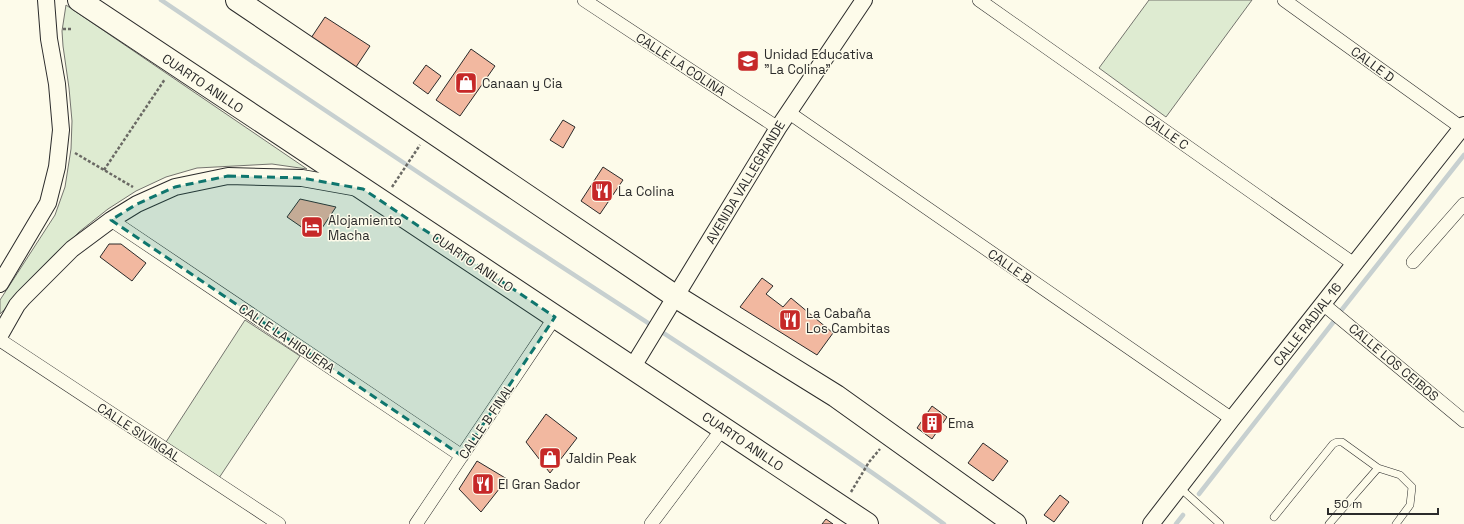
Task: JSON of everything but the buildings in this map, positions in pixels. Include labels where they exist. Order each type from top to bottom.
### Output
[{"type":"highway","name":"CUARTO ANILLO","points":[[79,0],[867,524]]},
{"type":"highway","points":[[237,0],[675,296],[836,396],[1015,524]]},
{"type":"street","points":[[0,284],[48,203],[57,167],[61,130],[57,84],[49,39],[46,0]]},
{"type":"street","name":"CALLE LA COLINA","points":[[584,0],[778,128]]},
{"type":"street","name":"AVENIDA VALLEGRANDE","points":[[632,368],[788,112],[864,0]]},
{"type":"street","name":"CALLE C","points":[[979,0],[1354,264]]},
{"type":"street","name":"CALLE D","points":[[1284,0],[1463,127]]},
{"type":"street","name":"CALLE B","points":[[788,112],[1232,419]]},
{"type":"street","name":"CALLE RADIAL 16","points":[[1151,524],[1463,127]]},
{"type":"street","points":[[0,335],[17,305],[72,249],[111,220],[137,204],[175,187],[228,176],[302,178],[363,189]]},
{"type":"street","points":[[1412,262],[1464,204]]},
{"type":"street","name":"CALLE LA HIGUERA","points":[[111,220],[462,456]]},
{"type":"street","name":"CALLE LOS CEIBOS","points":[[1323,304],[1464,421]]},
{"type":"street","name":"CALLE B FINAL","points":[[416,524],[555,317]]},
{"type":"street","name":"CALLE SIVINGAL","points":[[0,340],[278,524]]},
{"type":"street","points":[[651,524],[723,428]]},
{"type":"lane","points":[[1274,517],[1333,444],[1342,442],[1378,468],[1400,475],[1412,488],[1410,506],[1396,524]]},
{"type":"lane","points":[[1329,524],[1378,468]]},
{"type":"lane","points":[[1179,487],[1220,524]]},
{"type":"path","points":[[104,170],[166,79]]},
{"type":"path","points":[[75,153],[133,188]]},
{"type":"path","points":[[398,178],[410,160]]},
{"type":"path","points":[[853,488],[875,455]]},
{"type":"highlighted area","points":[[228,176],[302,178],[363,189],[555,317],[462,456],[111,220],[137,204],[175,187]]},
{"type":"green space","points":[[1149,0],[1252,0],[1166,117],[1099,68]]},
{"type":"green space","points":[[66,5],[307,169],[272,164],[197,168],[166,177],[136,191],[108,209],[79,232],[0,314],[0,300],[55,215],[65,187],[71,149],[72,121],[62,31]]},
{"type":"green space","points":[[245,320],[300,356],[219,478],[166,442]]},
{"type":"waterway","points":[[161,0],[444,190],[794,419],[895,488],[944,524]]},
{"type":"waterway","points":[[1340,312],[1464,155]]},
{"type":"waterway","points":[[1199,494],[1335,320]]},
{"type":"waterway","points":[[1176,524],[1183,515]]},
{"type":"place","name":"Unidad Educativa \"La Colina\"","points":[[748,61]]},
{"type":"place","name":"Canaan y Cia","points":[[466,83]]},
{"type":"place","name":"La Colina","points":[[602,191]]},
{"type":"place","name":"Alojamiento Macha","points":[[312,227]]},
{"type":"place","name":"La Cabaña Los Cambitas","points":[[790,320]]},
{"type":"place","name":"Ema","points":[[932,423]]},
{"type":"place","name":"Jaldin Peak","points":[[550,458]]},
{"type":"place","name":"El Gran Sador","points":[[483,484]]}]
